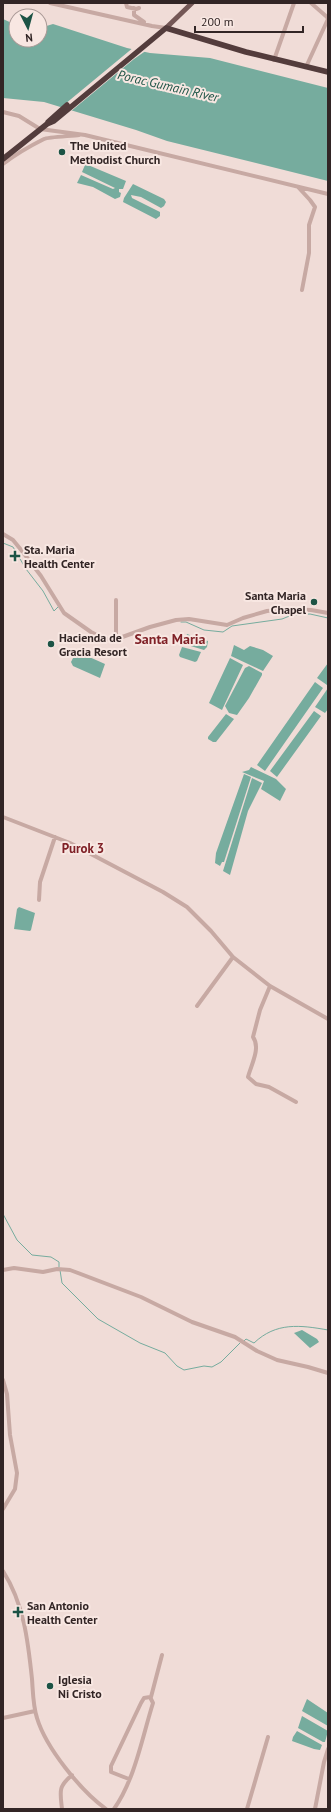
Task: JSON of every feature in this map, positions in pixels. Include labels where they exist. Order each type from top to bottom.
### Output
[{"type":"highway","points":[[3,158],[40,129],[54,121],[166,28],[274,60],[328,72]]},
{"type":"main road","points":[[166,28],[192,3]]},
{"type":"street","points":[[50,3],[166,28]]},
{"type":"street","points":[[126,3],[127,7],[139,8]]},
{"type":"street","points":[[274,60],[293,3]]},
{"type":"street","points":[[306,67],[328,19],[311,3]]},
{"type":"street","points":[[134,8],[134,15],[152,26]]},
{"type":"street","points":[[3,112],[19,116],[40,129],[85,135],[328,194]]},
{"type":"street","points":[[3,164],[27,147],[35,145],[45,139],[85,135]]},
{"type":"street","points":[[298,187],[315,207],[309,226],[309,253],[302,290]]},
{"type":"street","points":[[3,534],[13,540],[22,551],[41,576],[64,613],[91,632],[105,639],[116,639],[176,620],[189,619],[227,625],[243,618],[267,611],[287,608],[328,613]]},
{"type":"street","points":[[116,600],[116,639]]},
{"type":"street","points":[[3,816],[55,837],[112,864],[163,892],[187,907],[211,931],[232,957],[270,986],[328,1019]]},
{"type":"street","points":[[39,900],[40,882],[55,837]]},
{"type":"street","points":[[198,1006],[232,957]]},
{"type":"street","points":[[270,986],[254,1028],[253,1037],[256,1040],[257,1049],[248,1077],[256,1084],[269,1087],[296,1102]]},
{"type":"street","points":[[3,1270],[14,1268],[43,1272],[63,1269],[141,1297],[192,1322],[235,1337],[257,1351],[277,1360],[328,1373]]},
{"type":"street","points":[[3,1380],[7,1394],[10,1434],[18,1474],[15,1489],[3,1509]]},
{"type":"street","points":[[3,1572],[16,1595],[25,1627],[35,1711],[43,1733],[56,1755],[95,1802],[106,1809]]},
{"type":"street","points":[[114,1809],[124,1795],[153,1703],[151,1697],[162,1655]]},
{"type":"street","points":[[129,1779],[111,1772],[111,1766],[141,1703],[147,1696],[151,1697]]},
{"type":"street","points":[[3,1718],[35,1711]]},
{"type":"street","points":[[247,1809],[268,1737]]},
{"type":"street","points":[[315,1809],[328,1749]]},
{"type":"street","points":[[62,1809],[60,1790],[63,1782],[72,1774]]},
{"type":"water","name":"Porac Gumain River","points":[[3,19],[8,21],[8,48],[48,48],[48,26],[53,24],[127,48],[150,53],[210,58],[328,88],[328,181],[167,141],[44,102],[3,98]]},
{"type":"water","points":[[85,165],[126,181],[123,189],[119,189],[119,192],[121,193],[120,197],[115,199],[93,187],[77,183],[81,175],[113,189],[115,188],[82,172]]},
{"type":"water","points":[[133,184],[164,199],[166,202],[161,208],[141,197],[131,195],[132,198],[160,212],[160,216],[156,219],[123,202]]},
{"type":"water","points":[[187,634],[208,641],[207,647],[204,650],[184,644]]},
{"type":"water","points":[[234,645],[244,650],[250,646],[263,650],[273,656],[263,671],[231,656]]},
{"type":"water","points":[[182,647],[201,652],[197,661],[195,662],[180,657],[179,655]]},
{"type":"water","points":[[76,652],[105,664],[100,678],[73,666],[71,662]]},
{"type":"water","points":[[230,658],[243,665],[222,710],[209,703]]},
{"type":"water","points":[[328,663],[328,683],[327,685],[317,678]]},
{"type":"water","points":[[249,666],[262,673],[262,675],[237,715],[229,713],[225,706],[245,668]]},
{"type":"water","points":[[315,682],[323,688],[265,771],[257,765]]},
{"type":"water","points":[[328,688],[328,709],[325,713],[315,707]]},
{"type":"water","points":[[314,711],[321,716],[277,777],[270,771]]},
{"type":"water","points":[[226,714],[234,719],[216,742],[213,742],[208,739],[208,737]]},
{"type":"water","points":[[251,767],[276,779],[286,789],[280,801],[261,789],[264,781],[242,772],[249,770]]},
{"type":"water","points":[[244,774],[251,777],[224,862],[222,862],[220,866],[215,863],[216,853]]},
{"type":"water","points":[[252,778],[262,783],[248,811],[230,875],[223,871]]},
{"type":"water","points":[[19,907],[35,913],[30,931],[14,929],[17,909]]},
{"type":"water","points":[[302,1330],[317,1339],[319,1342],[310,1348],[294,1333]]},
{"type":"water","points":[[307,1699],[328,1713],[328,1726],[302,1711]]},
{"type":"water","points":[[302,1716],[328,1731],[325,1742],[298,1728]]},
{"type":"water","points":[[297,1731],[322,1745],[320,1750],[292,1741]]},
{"type":"pier","points":[[134,47],[147,50],[70,112],[59,109]]},
{"type":"waterway","points":[[3,543],[13,547],[26,569],[43,591],[54,611],[58,607]]},
{"type":"waterway","points":[[181,622],[186,622],[204,630],[223,632],[232,626],[282,619],[292,615],[310,614],[328,618]]},
{"type":"waterway","points":[[3,1214],[17,1240],[32,1255],[51,1257],[59,1262],[59,1267]]},
{"type":"waterway","points":[[60,1270],[62,1283],[98,1319],[140,1343],[165,1353],[177,1366],[184,1370],[204,1366],[212,1367],[221,1362],[240,1343]]},
{"type":"waterway","points":[[244,1341],[246,1339],[254,1343],[262,1336],[280,1328],[298,1326],[328,1330]]},
{"type":"place","name":"The United Methodist Church","points":[[62,152]]},
{"type":"place","name":"Sta. Maria Health Center","points":[[15,556]]},
{"type":"place","name":"Santa Maria Chapel","points":[[314,602]]},
{"type":"place","name":"Hacienda de Gracia Resort","points":[[51,644]]},
{"type":"place","name":"San Antonio Health Center","points":[[18,1612]]},
{"type":"place","name":"Iglesia Ni Cristo","points":[[50,1686]]},
{"type":"district","name":"Santa Maria","points":[[170,639]]},
{"type":"district","name":"Purok 3","points":[[83,848]]}]
